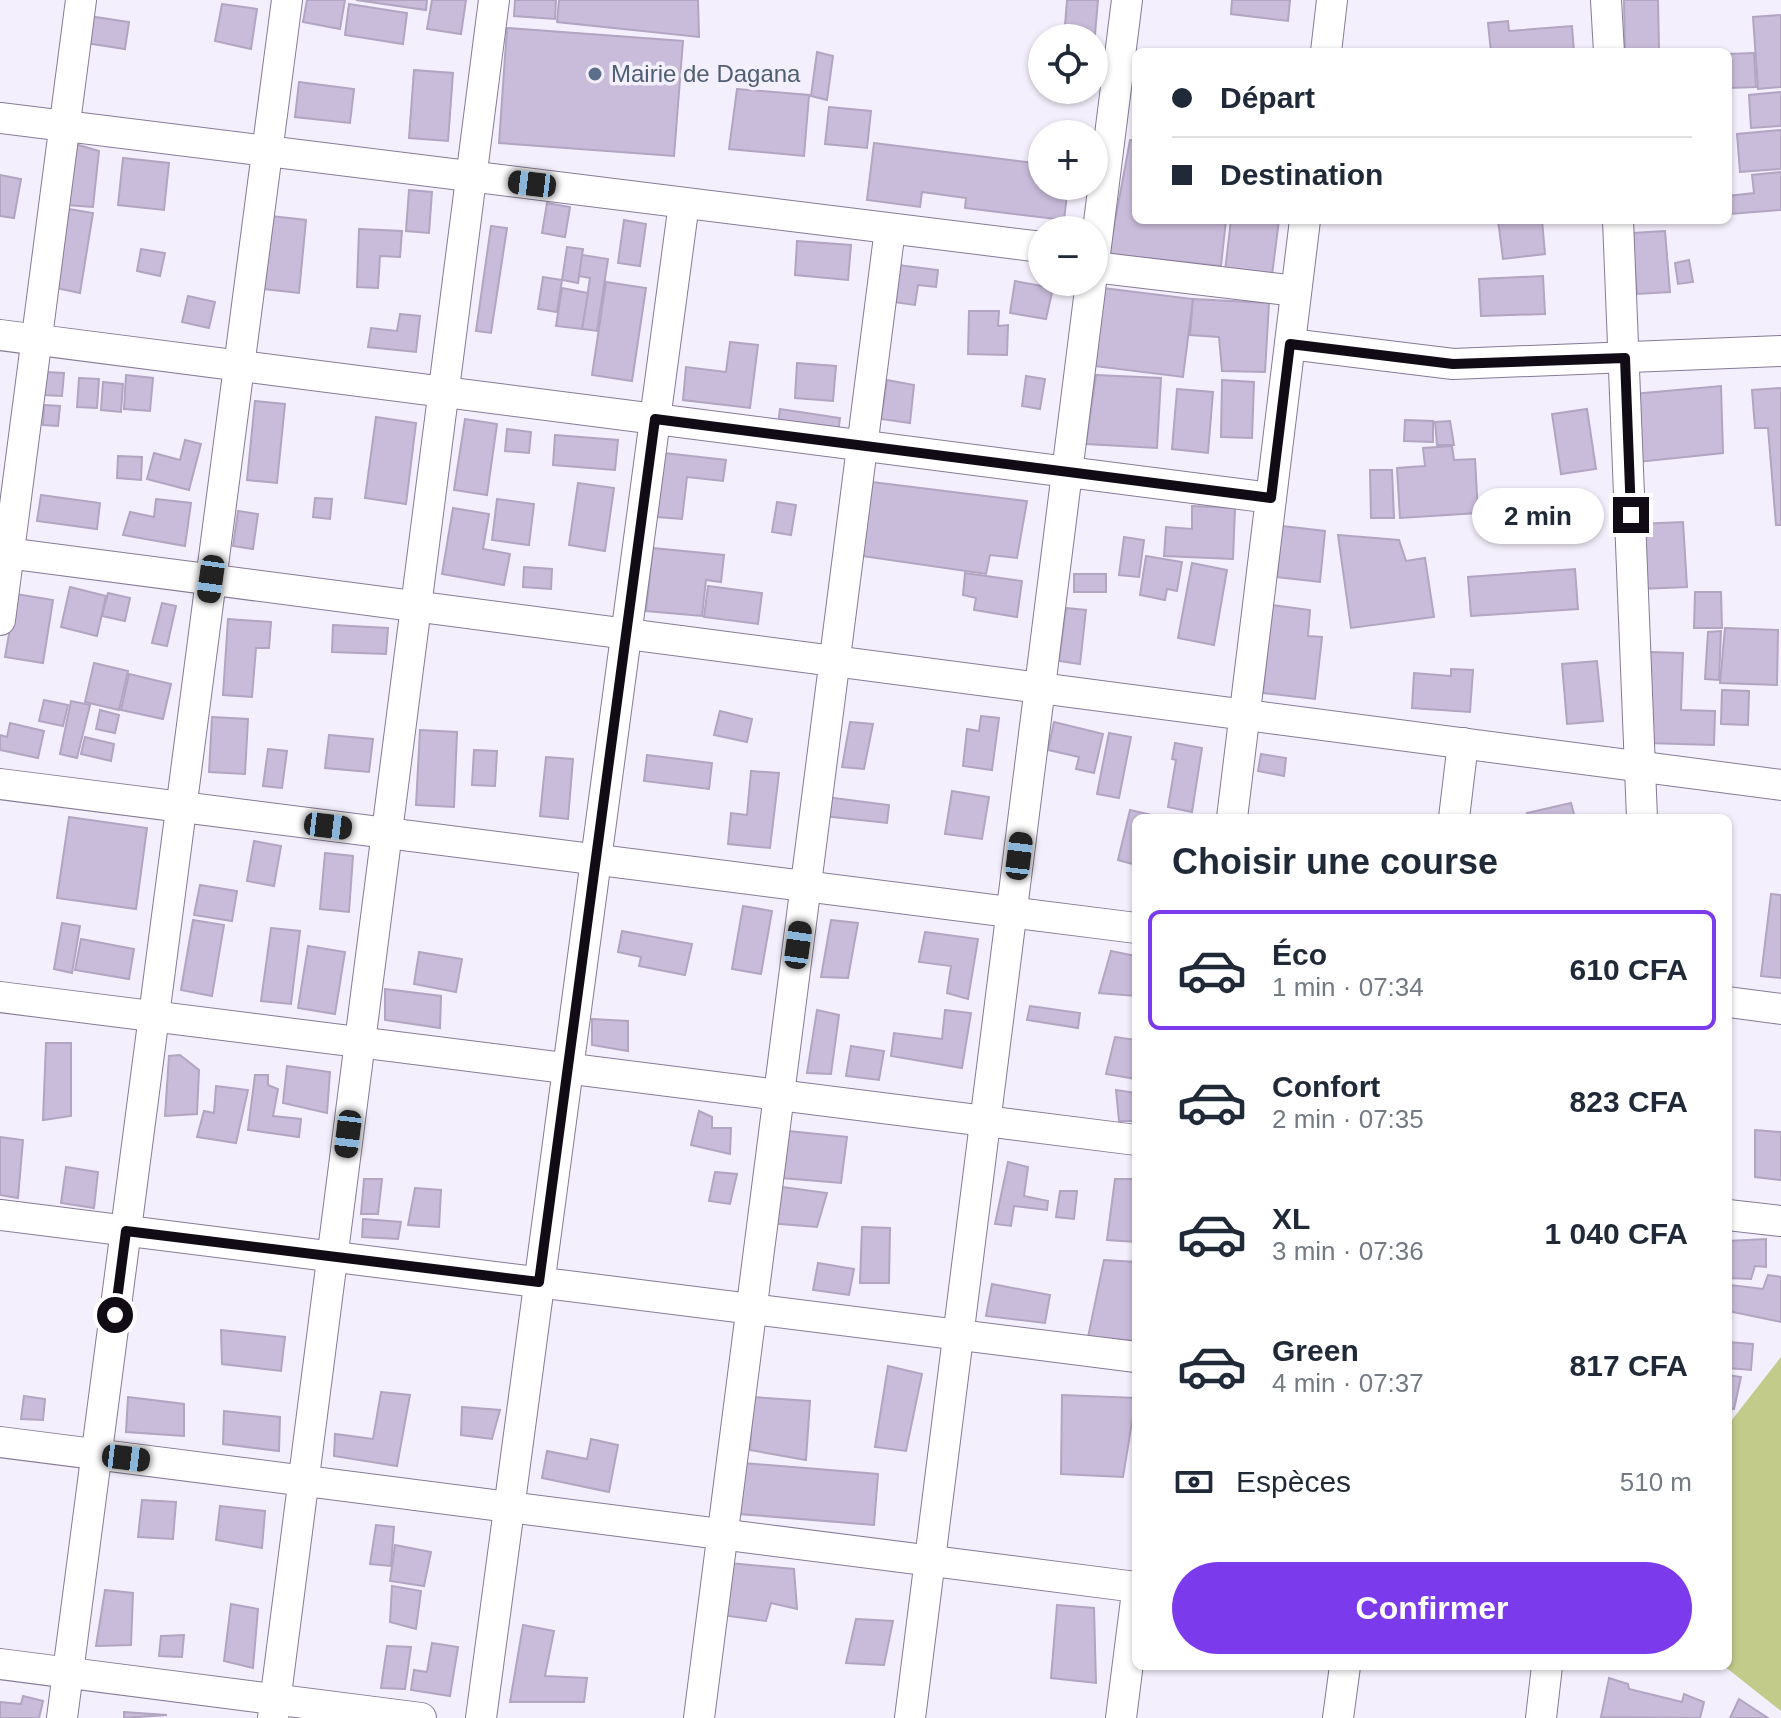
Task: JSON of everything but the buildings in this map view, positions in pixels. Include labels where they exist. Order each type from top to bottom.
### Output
[{"type":"street","points":[[0,620],[4,553],[81,0]]},
{"type":"street","points":[[62,1718],[287,0]]},
{"type":"street","points":[[274,1709],[494,0]]},
{"type":"street","points":[[1100,216],[1127,0]]},
{"type":"street","points":[[1326,48],[1332,0]]},
{"type":"street","points":[[1606,0],[1609,48]]},
{"type":"street","points":[[0,118],[1028,245]]},
{"type":"street","points":[[481,1718],[684,203]]},
{"type":"street","points":[[1233,814],[1304,224]]},
{"type":"street","points":[[1618,224],[1642,814]]},
{"type":"street","points":[[699,1718],[890,229]]},
{"type":"street","points":[[1108,266],[1296,291]]},
{"type":"street","points":[[910,1718],[1090,296]]},
{"type":"street","points":[[0,335],[1271,498]]},
{"type":"street","points":[[1290,344],[1453,364],[1781,351]]},
{"type":"street","points":[[4,553],[1781,785]]},
{"type":"street","points":[[1454,814],[1463,743]]},
{"type":"street","points":[[0,784],[1132,927]]},
{"type":"street","points":[[0,997],[1132,1139]]},
{"type":"street","points":[[1732,1003],[1781,1009]]},
{"type":"street","points":[[0,1215],[1132,1357]]},
{"type":"street","points":[[1732,1215],[1781,1221]]},
{"type":"street","points":[[0,1442],[1132,1586]]},
{"type":"street","points":[[1121,1718],[1132,1631]]},
{"type":"street","points":[[0,1664],[68,1672],[274,1709],[421,1718]]},
{"type":"street","points":[[1338,1718],[1344,1670]]},
{"type":"street","points":[[1541,1718],[1547,1670]]},
{"type":"green space","points":[[1781,1357],[1781,1711],[1729,1670],[1732,1670],[1732,1420]]},
{"type":"place","name":"Mairie de Dagana","points":[[595,74]]},
{"type":"route","points":[[115,1315],[126,1231],[539,1282],[655,419],[1271,498],[1290,344],[1453,364],[1625,358],[1631,515]]}]
